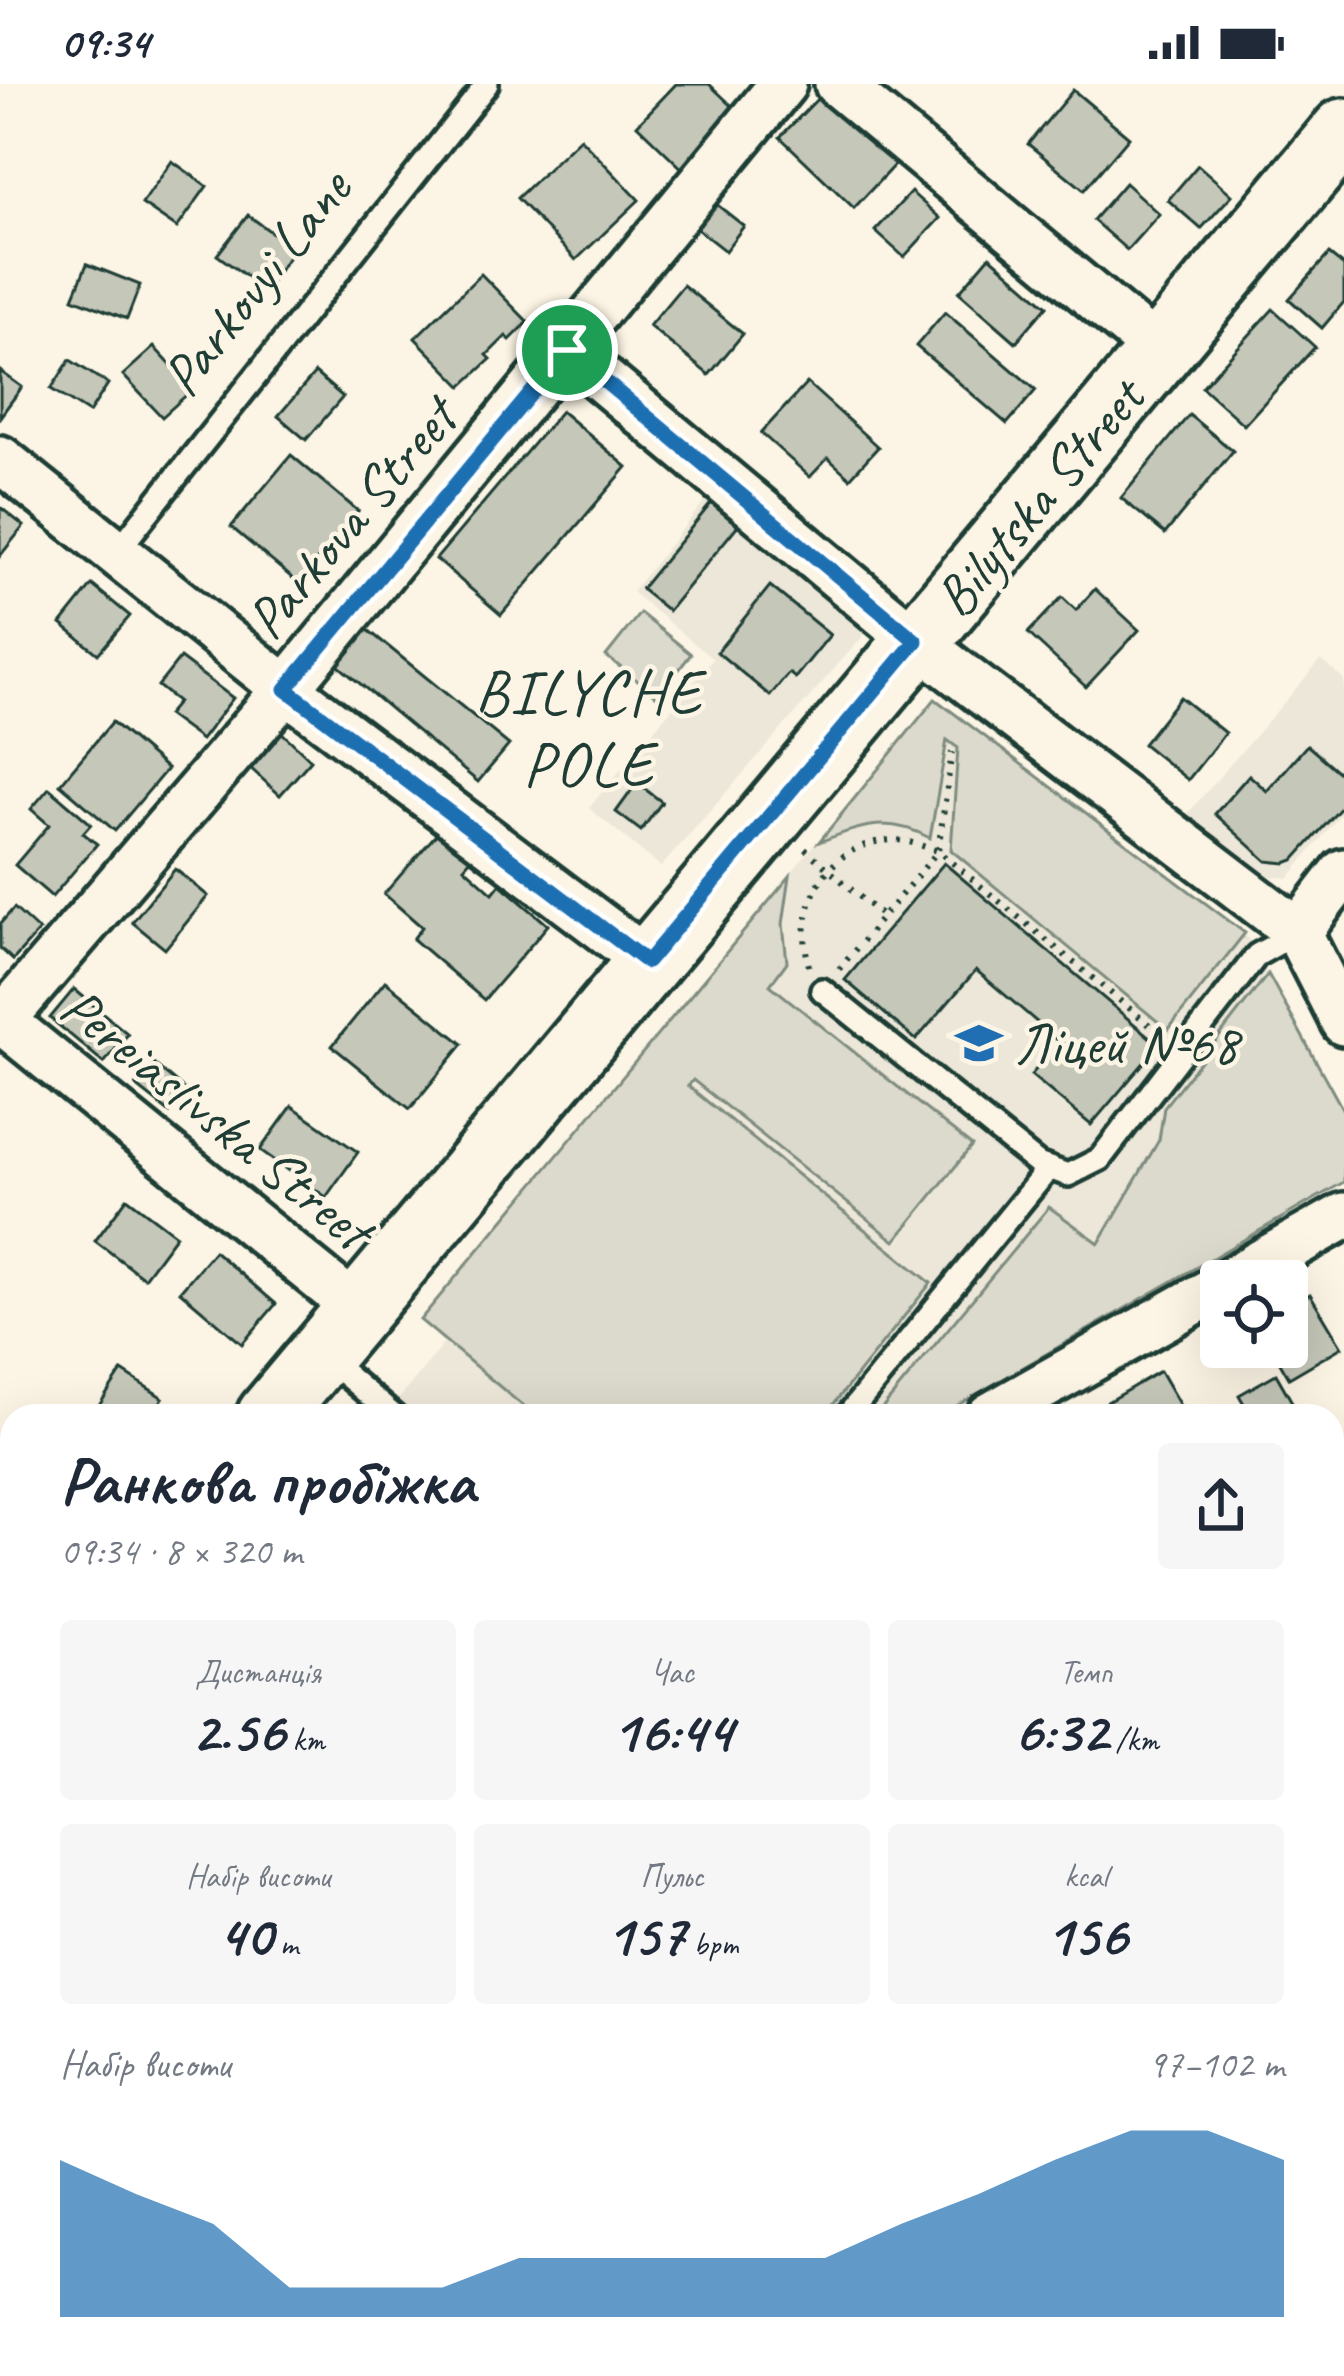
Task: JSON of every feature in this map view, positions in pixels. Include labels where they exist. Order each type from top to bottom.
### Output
[{"type":"main road","name":"Bilytska Street","points":[[279,1404],[1344,131]]},
{"type":"street","name":"Parkova Street","points":[[1,1021],[286,689],[783,84]]},
{"type":"street","points":[[838,84],[1160,352]]},
{"type":"street","points":[[567,350],[916,641],[1298,932],[1344,1022]]},
{"type":"street","points":[[0,459],[286,689],[647,962]]},
{"type":"street","points":[[1298,932],[1344,872]]},
{"type":"street","name":"Pereiaslivska Street","points":[[1,1021],[339,1332]]},
{"type":"street","points":[[1266,1260],[1344,1216]]},
{"type":"street","points":[[1021,1404],[1200,1298]]},
{"type":"lane","name":"Parkovyi Lane","points":[[116,554],[487,84]]},
{"type":"lane","points":[[822,990],[1038,1164],[1068,1175],[1100,1159],[1257,955],[1298,932]]},
{"type":"lane","points":[[857,1404],[1049,1168]]},
{"type":"lane","points":[[339,1332],[386,1404]]},
{"type":"path","points":[[952,752],[938,851],[822,990],[807,963],[802,922],[815,886],[860,846],[896,839],[938,851],[1183,1052]]},
{"type":"path","points":[[802,847],[883,917]]},
{"type":"shaded area","points":[[716,487],[877,620],[661,867],[589,808],[713,659],[632,592]]},
{"type":"shaded area","points":[[640,613],[691,654],[658,697],[606,656]]},
{"type":"shaded area","points":[[1321,660],[1344,680],[1344,810],[1289,878],[1266,876],[1188,813]]},
{"type":"shaded area","name":"Ліцей №68","points":[[935,699],[1245,933],[1344,1112],[1344,1182],[1209,1260],[1200,1260],[1200,1265],[960,1404],[395,1404],[444,1343],[420,1320]]},
{"type":"shaded area","points":[[935,699],[1245,933],[1168,1030],[951,850],[958,748],[947,740],[930,838],[901,827],[874,825],[819,842]]},
{"type":"shaded area","points":[[790,876],[783,924],[787,962],[770,985],[972,1146],[895,1241],[693,1080],[688,1086],[931,1283],[834,1404],[521,1404],[420,1320]]},
{"type":"shaded area","points":[[1268,974],[1344,1112],[1344,1182],[1209,1260],[1200,1260],[1200,1265],[960,1404],[886,1404],[1049,1207],[1099,1243],[1159,1140],[1164,1107]]},
{"type":"building","points":[[676,84],[709,84],[746,119],[691,177],[637,125]]},
{"type":"building","points":[[1073,90],[1129,137],[1084,190],[1028,144]]},
{"type":"building","points":[[823,93],[896,163],[854,208],[780,137]]},
{"type":"building","points":[[580,138],[639,200],[576,260],[517,198]]},
{"type":"building","points":[[172,161],[207,186],[177,228],[142,204]]},
{"type":"building","points":[[1198,165],[1232,195],[1201,229],[1168,200]]},
{"type":"building","points":[[1125,183],[1159,214],[1127,250],[1093,220]]},
{"type":"building","points":[[911,192],[940,218],[904,257],[875,231]]},
{"type":"building","points":[[711,200],[744,226],[725,251],[692,225]]},
{"type":"building","points":[[248,215],[294,249],[265,290],[217,255]]},
{"type":"building","points":[[1329,254],[1344,266],[1344,302],[1322,328],[1289,299]]},
{"type":"building","points":[[990,256],[1047,306],[1016,342],[959,292]]},
{"type":"building","points":[[87,264],[140,285],[127,319],[73,298]]},
{"type":"building","points":[[481,274],[528,322],[510,340],[506,336],[487,355],[491,359],[462,386],[415,338]]},
{"type":"building","points":[[683,285],[743,334],[709,375],[649,326]]},
{"type":"building","points":[[1273,309],[1315,347],[1244,425],[1202,387]]},
{"type":"building","points":[[945,312],[1036,390],[1007,424],[916,346]]},
{"type":"building","points":[[154,347],[193,389],[162,417],[123,375]]},
{"type":"building","points":[[70,360],[108,384],[89,413],[51,389]]},
{"type":"building","points":[[0,371],[22,387],[0,417]]},
{"type":"building","points":[[315,373],[343,397],[306,440],[278,416]]},
{"type":"building","points":[[807,383],[878,447],[850,478],[828,458],[810,477],[761,433]]},
{"type":"building","points":[[561,411],[627,467],[501,615],[436,559]]},
{"type":"building","points":[[1189,415],[1233,451],[1165,534],[1121,498]]},
{"type":"building","points":[[291,455],[358,511],[298,583],[231,527]]},
{"type":"building","points":[[722,490],[760,521],[750,534],[738,525],[668,611],[641,589]]},
{"type":"building","points":[[0,507],[24,526],[0,556]]},
{"type":"building","points":[[92,585],[130,616],[98,654],[61,624]]},
{"type":"building","points":[[770,586],[830,635],[795,678],[789,673],[770,696],[717,652]]},
{"type":"building","points":[[1095,589],[1139,630],[1086,687],[1028,633],[1062,597],[1076,610]]},
{"type":"building","points":[[362,625],[509,745],[478,782],[334,662]]},
{"type":"building","points":[[180,658],[233,698],[201,740],[167,715],[178,702],[158,686]]},
{"type":"building","points":[[1180,697],[1225,733],[1188,780],[1143,744]]},
{"type":"building","points":[[112,722],[167,769],[115,831],[60,784]]},
{"type":"building","points":[[279,730],[311,760],[280,795],[247,765]]},
{"type":"building","points":[[1307,745],[1344,777],[1344,804],[1294,860],[1267,861],[1215,814],[1249,775],[1267,791]]},
{"type":"building","points":[[637,783],[662,802],[641,831],[616,812]]},
{"type":"building","points":[[49,788],[91,824],[83,833],[97,844],[52,897],[15,865],[49,825],[31,809]]},
{"type":"building","points":[[439,831],[471,859],[464,867],[493,893],[500,884],[548,925],[484,1000],[413,939],[422,927],[384,894]]},
{"type":"building","points":[[944,863],[1159,1045],[1091,1125],[1031,1075],[1060,1042],[976,970],[916,1040],[845,980]]},
{"type":"building","points":[[175,869],[208,896],[165,949],[132,922]]},
{"type":"building","points":[[14,908],[39,931],[13,960],[0,948],[0,924]]},
{"type":"building","points":[[385,981],[463,1044],[410,1109],[332,1046]]},
{"type":"building","points":[[74,989],[128,1034],[104,1063],[50,1018]]},
{"type":"building","points":[[154,1064],[187,1092],[170,1113],[136,1086]]},
{"type":"building","points":[[292,1106],[358,1152],[326,1197],[260,1150]]},
{"type":"building","points":[[127,1198],[176,1235],[144,1278],[95,1241]]},
{"type":"building","points":[[214,1251],[276,1304],[242,1344],[180,1291]]},
{"type":"building","points":[[1308,1295],[1342,1347],[1308,1367]]},
{"type":"building","points":[[1283,1368],[1306,1368],[1289,1378]]},
{"type":"building","points":[[122,1371],[163,1398],[159,1404],[100,1404]]},
{"type":"building","points":[[1160,1371],[1179,1404],[1104,1404]]},
{"type":"building","points":[[1276,1374],[1293,1404],[1244,1404],[1239,1395]]},
{"type":"place","name":"Ліцей №68","points":[[979,1043]]},
{"type":"district","name":"BILYCHE POLE","points":[[589,727]]},
{"type":"route","points":[[567,350],[916,641],[647,962],[286,689],[567,350]]}]
